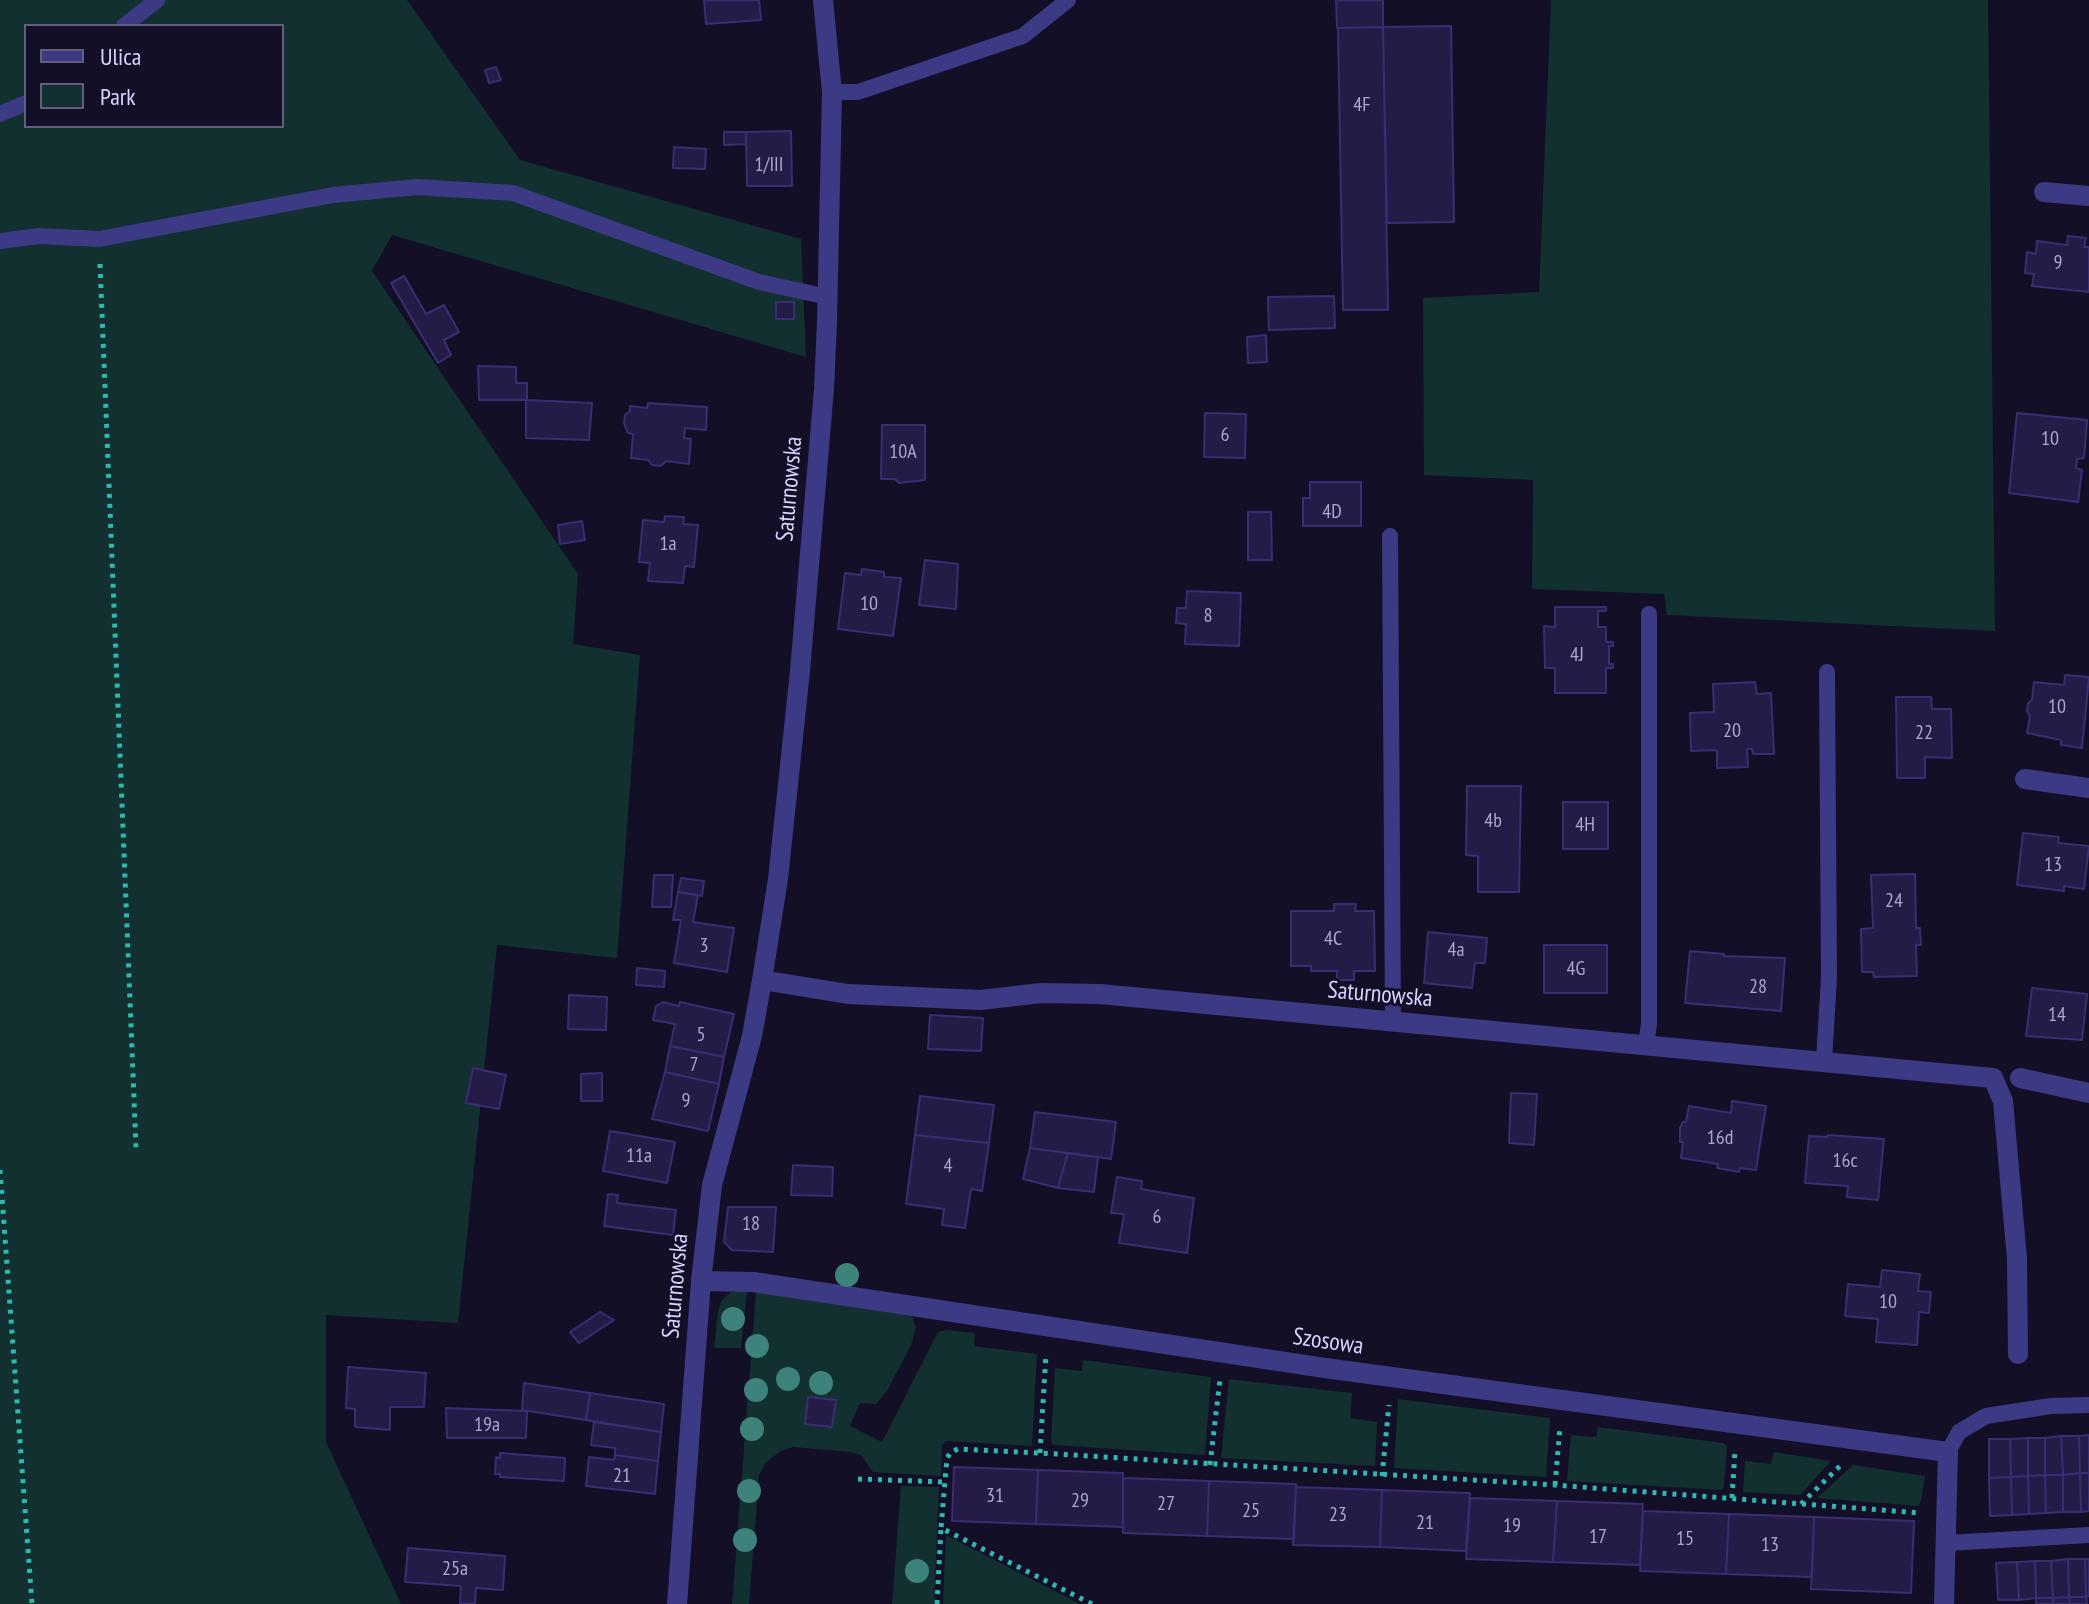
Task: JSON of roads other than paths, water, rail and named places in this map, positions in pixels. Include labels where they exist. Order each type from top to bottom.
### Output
[{"type":"street","name":"Saturnowska","points":[[677,1604],[701,1281],[712,1185],[752,1036],[762,980],[778,879],[800,671],[824,389],[828,297],[832,92],[823,0]]},
{"type":"street","points":[[2044,192],[2089,196]]},
{"type":"street","points":[[2025,779],[2089,788]]},
{"type":"street","name":"Saturnowska","points":[[762,980],[848,994],[981,1000],[1041,993],[1100,994],[1993,1078],[2003,1101],[2017,1259],[2018,1354]]},
{"type":"street","points":[[2020,1078],[2089,1093]]},
{"type":"street","name":"Szosowa","points":[[701,1281],[753,1282],[1223,1353],[1948,1452]]},
{"type":"street","points":[[1944,1604],[1948,1452]]},
{"type":"lane","points":[[127,24],[157,0]]},
{"type":"lane","points":[[832,92],[858,92],[1023,36],[1068,0]]},
{"type":"lane","points":[[0,114],[24,104]]},
{"type":"lane","points":[[0,241],[39,236],[99,239],[333,195],[417,187],[513,193],[759,282],[828,297]]},
{"type":"lane","points":[[1390,536],[1393,1023]]},
{"type":"lane","points":[[1646,1045],[1649,1024],[1649,614]]},
{"type":"lane","points":[[1824,1060],[1829,978],[1827,672]]},
{"type":"lane","points":[[1948,1452],[1959,1432],[1986,1416],[2051,1406],[2089,1405]]},
{"type":"lane","points":[[1947,1543],[2089,1535]]}]
